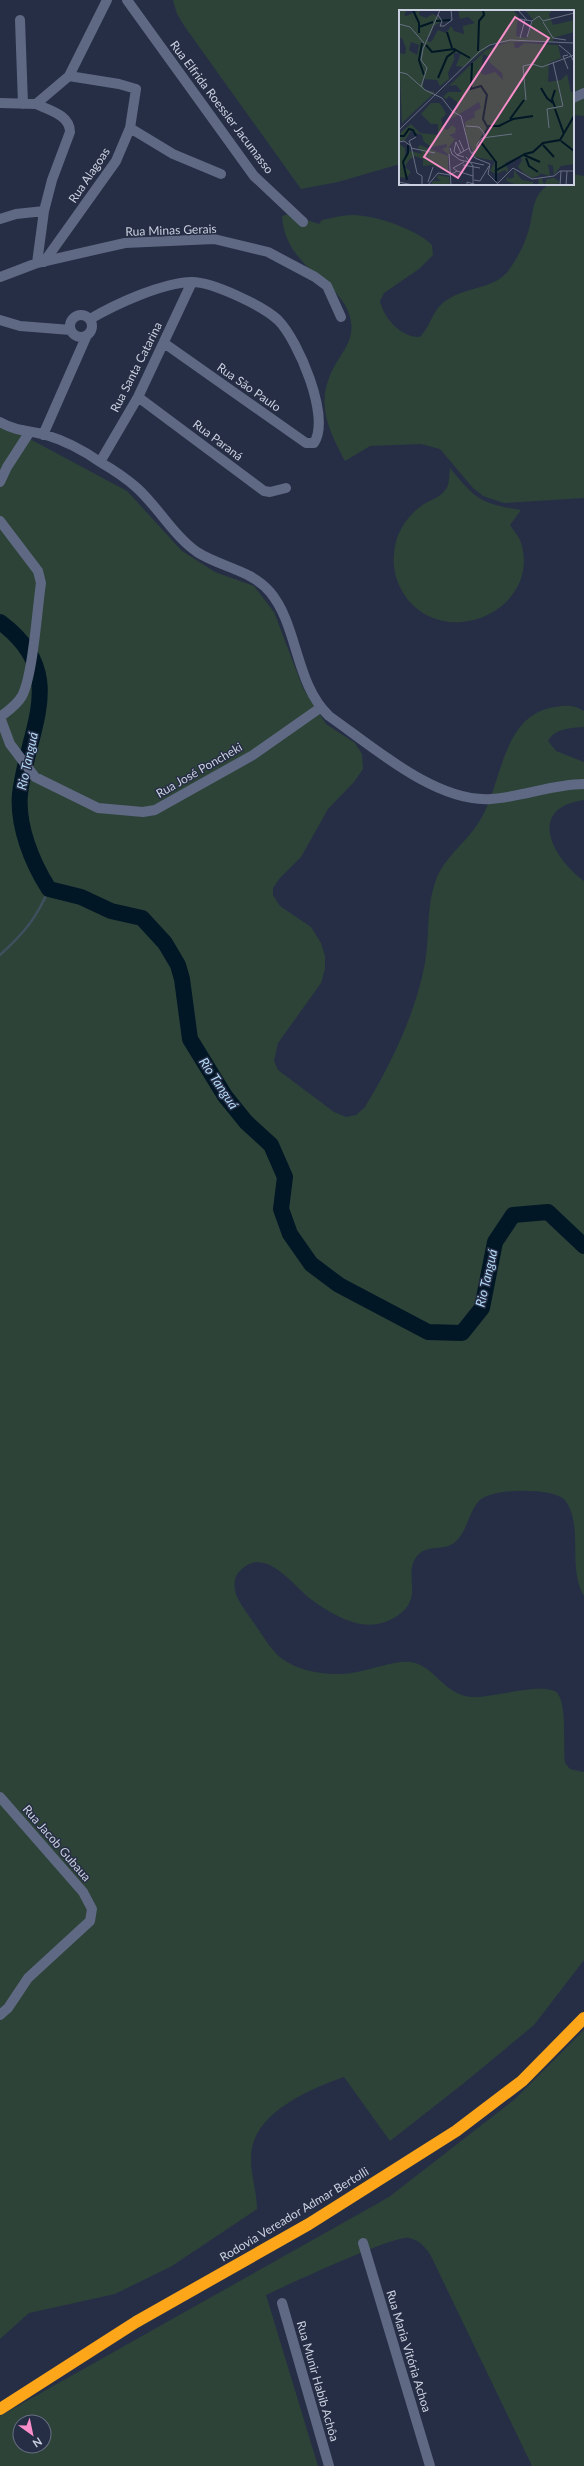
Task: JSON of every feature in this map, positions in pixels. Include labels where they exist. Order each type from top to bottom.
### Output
[{"type":"highway","name":"Rodovia Vereador Admar Bertolli","points":[[0,2409],[136,2322],[309,2224],[456,2131],[522,2081],[584,2018]]},
{"type":"street","points":[[36,104],[69,76],[107,0]]},
{"type":"street","name":"Rua Elfrida Roessler Jacumasso","points":[[128,0],[254,176],[303,222]]},
{"type":"street","points":[[20,20],[23,104]]},
{"type":"street","name":"Rua Alagoas","points":[[40,262],[116,161],[130,128],[136,89],[120,84],[69,76]]},
{"type":"street","points":[[574,98],[584,93]]},
{"type":"street","points":[[0,103],[36,104],[65,118],[70,125],[70,132],[52,180],[44,211],[40,262]]},
{"type":"street","points":[[130,128],[173,154],[221,174]]},
{"type":"street","points":[[0,219],[16,214],[44,211]]},
{"type":"street","name":"Rua Minas Gerais","points":[[0,277],[40,262],[125,243],[214,239],[268,252],[315,277],[327,286],[341,317]]},
{"type":"street","points":[[90,319],[110,307],[151,291],[192,282]]},
{"type":"street","name":"Rua Santa Catarina","points":[[100,462],[138,397],[192,282]]},
{"type":"street","name":"Rua São Paulo","points":[[164,343],[306,443],[314,443],[318,436],[317,400],[314,387],[287,332],[278,320],[265,310],[210,285],[192,282]]},
{"type":"street","points":[[87,336],[76,336],[71,330],[71,322],[76,317],[83,316],[90,319]]},
{"type":"street","points":[[43,435],[87,336],[92,330],[90,319]]},
{"type":"street","points":[[0,320],[20,326],[71,330]]},
{"type":"street","name":"Rua Paraná","points":[[138,397],[264,491],[270,492],[286,488]]},
{"type":"street","points":[[0,422],[14,429],[68,442],[100,462],[136,488],[190,547],[209,560],[254,578],[270,591],[279,606],[301,666],[320,708],[329,716],[427,784],[455,796],[490,799],[584,784]]},
{"type":"street","points":[[0,482],[7,467],[29,433]]},
{"type":"street","points":[[0,521],[38,571],[41,584],[28,677],[22,696],[12,709],[0,717]]},
{"type":"street","name":"Rua José Poncheki","points":[[0,717],[10,744],[35,777],[98,808],[143,812],[165,806],[253,755],[320,708]]},
{"type":"street","name":"Rua Jacob Gubaua","points":[[0,1797],[83,1892],[92,1909],[90,1921],[28,1978],[8,2008],[0,2015]]},
{"type":"street","name":"Rua Maria Vitória Achoa","points":[[363,2243],[430,2466]]},
{"type":"street","name":"Rua Munir Habib Achôa","points":[[282,2303],[328,2466]]},
{"type":"green space","points":[[173,0],[584,0],[584,116],[574,115],[574,10],[399,10],[399,164],[338,182],[301,189],[177,14]]},
{"type":"green space","points":[[574,174],[584,176],[584,498],[504,503],[483,496],[473,488],[440,449],[421,444],[370,446],[345,461],[327,421],[324,400],[332,370],[349,342],[351,334],[350,317],[345,304],[336,293],[302,261],[293,249],[285,234],[282,216],[289,214],[319,224],[322,220],[345,216],[353,215],[372,217],[406,228],[432,245],[433,255],[419,269],[384,293],[380,301],[385,314],[400,331],[420,337],[442,303],[462,292],[496,281],[509,270],[525,240],[537,198],[544,188],[548,185],[574,185]]},
{"type":"green space","points":[[0,423],[127,491],[182,551],[215,572],[254,586],[274,612],[303,688],[326,724],[355,743],[362,754],[363,769],[354,782],[328,809],[301,857],[280,878],[273,888],[273,895],[280,906],[311,927],[321,943],[325,956],[325,969],[321,983],[278,1043],[274,1061],[278,1070],[334,1112],[346,1117],[356,1115],[365,1107],[393,1055],[409,1020],[421,982],[425,963],[429,910],[436,880],[440,871],[450,857],[474,830],[479,822],[487,807],[505,754],[513,737],[523,723],[537,713],[563,706],[570,706],[584,711],[584,727],[569,728],[559,731],[555,733],[548,741],[556,751],[584,762],[584,800],[566,805],[555,813],[550,823],[550,835],[562,860],[584,881],[584,1596],[579,1585],[577,1573],[574,1522],[571,1510],[565,1500],[558,1496],[535,1491],[496,1494],[479,1501],[472,1511],[462,1534],[454,1543],[445,1547],[425,1550],[417,1556],[413,1564],[411,1597],[408,1605],[402,1613],[382,1623],[360,1624],[333,1614],[304,1594],[287,1577],[268,1564],[258,1562],[248,1565],[238,1573],[234,1585],[239,1601],[270,1647],[281,1658],[298,1667],[328,1674],[338,1674],[357,1672],[398,1662],[411,1662],[427,1669],[446,1686],[461,1695],[480,1697],[531,1689],[552,1690],[558,1694],[561,1700],[564,1717],[565,1763],[570,1769],[584,1772],[584,1960],[534,2025],[464,2083],[390,2141],[344,2077],[303,2094],[276,2112],[265,2122],[257,2134],[252,2148],[251,2163],[257,2209],[172,2266],[115,2294],[29,2313],[0,2339]]},
{"type":"green space","points":[[450,468],[466,487],[480,498],[507,508],[521,510],[510,525],[520,540],[524,563],[519,584],[507,601],[490,614],[469,621],[447,622],[426,615],[404,595],[396,578],[394,567],[395,547],[399,532],[407,519],[418,508],[444,492],[448,484]]},
{"type":"green space","points":[[584,2030],[584,2466],[532,2466],[430,2254],[426,2248],[416,2240],[409,2238],[399,2239],[383,2244],[266,2295],[318,2466],[0,2466],[0,2416],[389,2197],[515,2099]]},
{"type":"waterway","name":"Rio Tanguá","points":[[0,622],[21,642],[34,661],[39,681],[39,702],[36,723],[24,769],[20,794],[23,831],[37,868],[49,889],[81,897],[111,911],[142,918],[165,943],[178,965],[182,979],[190,1039],[225,1096],[246,1122],[271,1145],[285,1177],[281,1209],[290,1234],[311,1264],[339,1285],[428,1332],[462,1333],[482,1308],[495,1242],[513,1215],[548,1212],[584,1246]]},
{"type":"waterway","points":[[0,955],[29,925],[49,889]]}]
